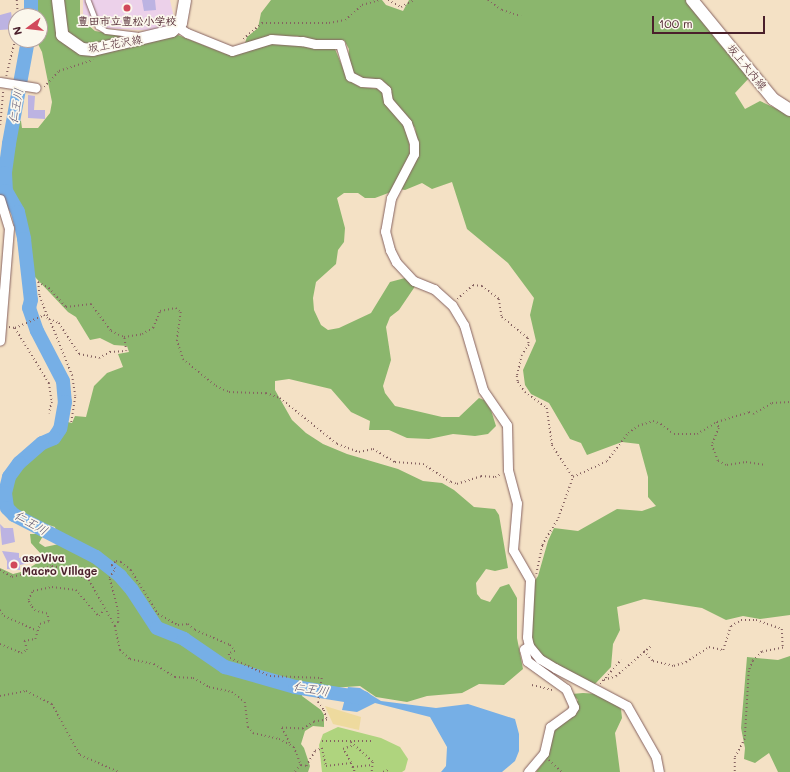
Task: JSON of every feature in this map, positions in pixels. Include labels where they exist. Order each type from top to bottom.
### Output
[{"type":"main road","name":"坂上花沢線","points":[[58,0],[62,35],[82,50],[99,49],[153,37],[178,27]]},
{"type":"main road","points":[[178,27],[185,0]]},
{"type":"main road","name":"坂上大内線","points":[[692,0],[773,99],[790,110]]},
{"type":"street","points":[[178,27],[187,33],[232,52],[271,38],[315,44],[340,44],[350,76],[362,82],[378,83],[386,90],[388,101],[408,123],[414,142],[414,154],[391,198],[385,220],[385,231],[390,250],[414,281],[434,289],[452,305],[464,325],[483,390],[507,425],[508,470],[517,503],[513,550],[525,570],[530,583],[527,637],[529,646],[540,659],[597,691],[611,696],[631,711],[656,757],[659,772]]},
{"type":"street","points":[[3,82],[33,87]]},
{"type":"street","points":[[0,199],[9,228],[0,340]]},
{"type":"street","points":[[529,646],[524,649],[529,664],[567,692],[574,707],[572,712],[550,727],[544,753],[529,772]]},
{"type":"lane","points":[[88,0],[93,18],[98,26],[106,31],[153,37]]},
{"type":"path","points":[[241,40],[262,23],[329,23],[345,20],[362,5],[380,0]]},
{"type":"path","points":[[388,0],[401,7],[414,0]]},
{"type":"path","points":[[488,0],[502,10],[521,16]]},
{"type":"path","points":[[33,87],[46,86],[60,71],[98,58]]},
{"type":"path","points":[[71,422],[74,396],[72,376],[39,295],[38,282],[49,288],[66,307],[91,304],[111,331],[124,337],[142,334],[154,328],[160,311],[176,308],[181,312],[177,340],[183,359],[216,386],[229,392],[266,393],[280,398],[337,444],[359,452],[373,450],[395,462],[423,464],[457,484],[481,476],[495,477],[508,470]]},
{"type":"path","points":[[452,305],[473,285],[482,286],[499,299],[502,317],[528,338],[529,345],[522,355],[517,376],[518,382],[525,392],[547,408],[552,445],[573,477]]},
{"type":"path","points":[[1,326],[15,328],[47,316]]},
{"type":"path","points":[[49,319],[60,323],[75,349],[85,357],[99,358],[110,352],[126,351],[124,337]]},
{"type":"path","points":[[15,328],[49,383],[52,402],[49,414]]},
{"type":"path","points":[[530,583],[535,576],[542,545],[558,518],[573,477],[607,461],[628,434],[644,423],[657,422],[679,435],[697,434],[709,425],[749,412],[753,414],[772,403],[790,402]]},
{"type":"path","points":[[717,422],[719,428],[712,445],[718,461],[727,464],[746,462],[766,465]]},
{"type":"path","points":[[115,626],[118,622],[118,611],[109,578],[115,569],[111,565],[114,561],[122,562],[131,570],[158,614],[178,625],[188,624],[195,630],[230,645],[235,651],[229,654],[230,658],[270,676],[318,676],[324,681],[318,702],[324,710],[327,720],[314,722],[303,729],[282,728],[291,745],[294,747],[301,765]]},
{"type":"path","points":[[0,570],[12,577],[52,566],[64,568],[89,580],[104,610],[115,626],[120,650],[130,659],[154,664],[175,676],[193,678],[209,686],[232,692],[245,702],[248,727],[253,733],[279,739],[291,745]]},
{"type":"path","points":[[0,644],[21,653],[27,650],[24,641],[35,639],[40,624],[49,620],[48,616],[35,611],[28,600],[34,591],[42,588],[62,587],[76,590],[81,593],[99,616],[104,610]]},
{"type":"path","points":[[0,610],[4,616],[37,631]]},
{"type":"path","points":[[644,651],[653,660],[674,666],[686,662],[708,647],[723,650],[731,626],[741,620],[756,620],[782,629],[783,648],[762,652],[754,661],[749,671],[745,739],[735,758],[735,772]]},
{"type":"path","points":[[604,680],[616,676],[651,646]]},
{"type":"path","points":[[597,691],[621,660]]},
{"type":"path","points":[[532,686],[567,692]]},
{"type":"path","points":[[0,696],[26,691],[52,704],[61,717],[80,755],[119,772]]},
{"type":"path","points":[[322,740],[351,742],[374,741]]},
{"type":"path","points":[[351,742],[372,765],[372,772]]},
{"type":"path","points":[[354,745],[343,749],[355,772]]},
{"type":"path","points":[[301,765],[306,766],[315,750],[322,748],[326,766],[351,763]]},
{"type":"path","points":[[544,753],[555,767],[562,772]]},
{"type":"path","points":[[295,772],[301,765]]},
{"type":"path","points":[[353,767],[372,765]]},
{"type":"path","points":[[383,772],[388,770]]},
{"type":"shaded area","name":"豊田市立豊松小学校","points":[[83,0],[170,0],[175,22],[162,31],[98,28],[83,16]]},
{"type":"green space","points":[[34,0],[55,0],[59,40],[75,51],[92,54],[178,35],[226,54],[235,54],[272,41],[282,45],[295,43],[335,49],[348,80],[360,87],[381,89],[408,131],[410,155],[391,192],[375,198],[365,198],[358,193],[344,193],[337,198],[345,228],[344,242],[338,250],[336,264],[316,282],[313,298],[314,310],[321,325],[328,330],[339,328],[371,313],[390,282],[405,278],[418,282],[399,310],[390,317],[386,327],[391,360],[383,386],[385,393],[395,406],[442,417],[459,417],[479,398],[484,400],[491,410],[496,426],[488,434],[475,436],[453,434],[429,439],[407,438],[389,430],[369,430],[370,421],[351,412],[331,389],[289,379],[275,381],[275,390],[292,420],[306,433],[323,444],[347,454],[398,469],[423,481],[442,483],[454,490],[474,507],[495,509],[499,515],[508,568],[495,571],[486,569],[476,583],[477,594],[481,599],[490,602],[500,587],[509,584],[517,598],[517,638],[523,669],[504,685],[479,684],[462,693],[427,696],[407,702],[376,697],[360,686],[331,688],[303,684],[302,696],[321,710],[324,715],[324,727],[313,726],[305,731],[301,744],[304,748],[310,766],[308,772],[0,772],[0,568],[13,574],[25,571],[37,563],[41,554],[31,543],[30,534],[44,534],[39,543],[45,547],[59,544],[55,527],[21,516],[11,508],[9,500],[13,475],[43,446],[56,439],[63,421],[72,423],[75,416],[86,417],[94,386],[107,373],[123,367],[118,354],[129,352],[127,346],[114,345],[100,338],[90,340],[76,317],[68,312],[35,277],[28,262],[20,208],[11,191],[9,173],[15,128],[18,120],[21,121],[22,128],[38,128],[50,113],[52,102],[40,48],[48,48],[48,8],[34,8]]},
{"type":"green space","points":[[61,0],[80,0],[80,18],[95,31],[138,38],[98,45],[82,44],[69,35]]},
{"type":"green space","points":[[271,0],[382,0],[386,5],[403,11],[409,0],[687,0],[719,43],[750,77],[735,93],[745,109],[760,101],[790,115],[790,615],[760,619],[743,616],[726,620],[702,608],[644,599],[617,607],[620,630],[613,644],[611,667],[595,684],[548,668],[532,645],[530,634],[532,585],[538,576],[548,541],[554,528],[578,531],[617,509],[642,511],[656,506],[648,497],[648,477],[639,444],[622,442],[587,455],[581,443],[570,439],[549,403],[531,394],[525,385],[523,370],[536,341],[530,315],[534,298],[508,263],[467,229],[452,182],[432,189],[422,183],[405,190],[398,189],[417,142],[415,128],[392,101],[388,86],[382,80],[356,80],[348,62],[349,49],[344,40],[311,41],[297,36],[244,46],[247,37],[258,28],[261,13]]},
{"type":"green space","points":[[790,656],[790,772],[778,772],[769,753],[755,763],[744,759],[745,748],[741,728],[747,657],[778,660]]},
{"type":"green space","points":[[572,694],[599,694],[614,702],[621,709],[622,718],[615,733],[620,772],[536,772],[546,759],[552,732],[578,700]]},
{"type":"green space","points":[[338,727],[381,738],[400,747],[408,759],[405,770],[402,772],[322,772],[319,745],[323,734]]},
{"type":"sand","points":[[325,706],[361,717],[359,730],[333,724]]},
{"type":"water","points":[[348,687],[360,688],[381,701],[436,708],[468,704],[515,719],[519,734],[519,751],[515,761],[502,772],[441,772],[446,766],[447,747],[430,717],[375,703],[357,712],[342,710]]},
{"type":"building","points":[[142,0],[155,0],[156,10],[144,11]]},
{"type":"building","points":[[8,13],[8,29],[0,30],[0,15]]},
{"type":"building","points":[[28,95],[35,96],[34,110],[45,110],[45,119],[28,118]]},
{"type":"building","name":"asoViva Macro Village","points":[[0,524],[4,528],[13,528],[15,542],[2,545]]},
{"type":"building","name":"asoViva Macro Village","points":[[2,551],[19,553],[19,558],[32,555],[33,562],[20,565],[20,570],[7,569],[7,561]]},
{"type":"waterway","name":"仁王川","points":[[31,0],[31,8]]},
{"type":"waterway","name":"仁王川","points":[[27,48],[9,144],[5,173],[6,191],[18,212],[24,239],[31,300],[29,308],[37,331],[63,381],[65,402],[60,429],[54,438],[42,443],[19,463],[9,477],[5,493],[7,508],[14,515],[96,557],[120,576],[132,590],[157,628],[184,639],[225,667],[295,687],[364,698]]},
{"type":"place","name":"豊田市立豊松小学校","points":[[127,8]]},
{"type":"place","name":"asoViva Macro Village","points":[[14,565]]}]
